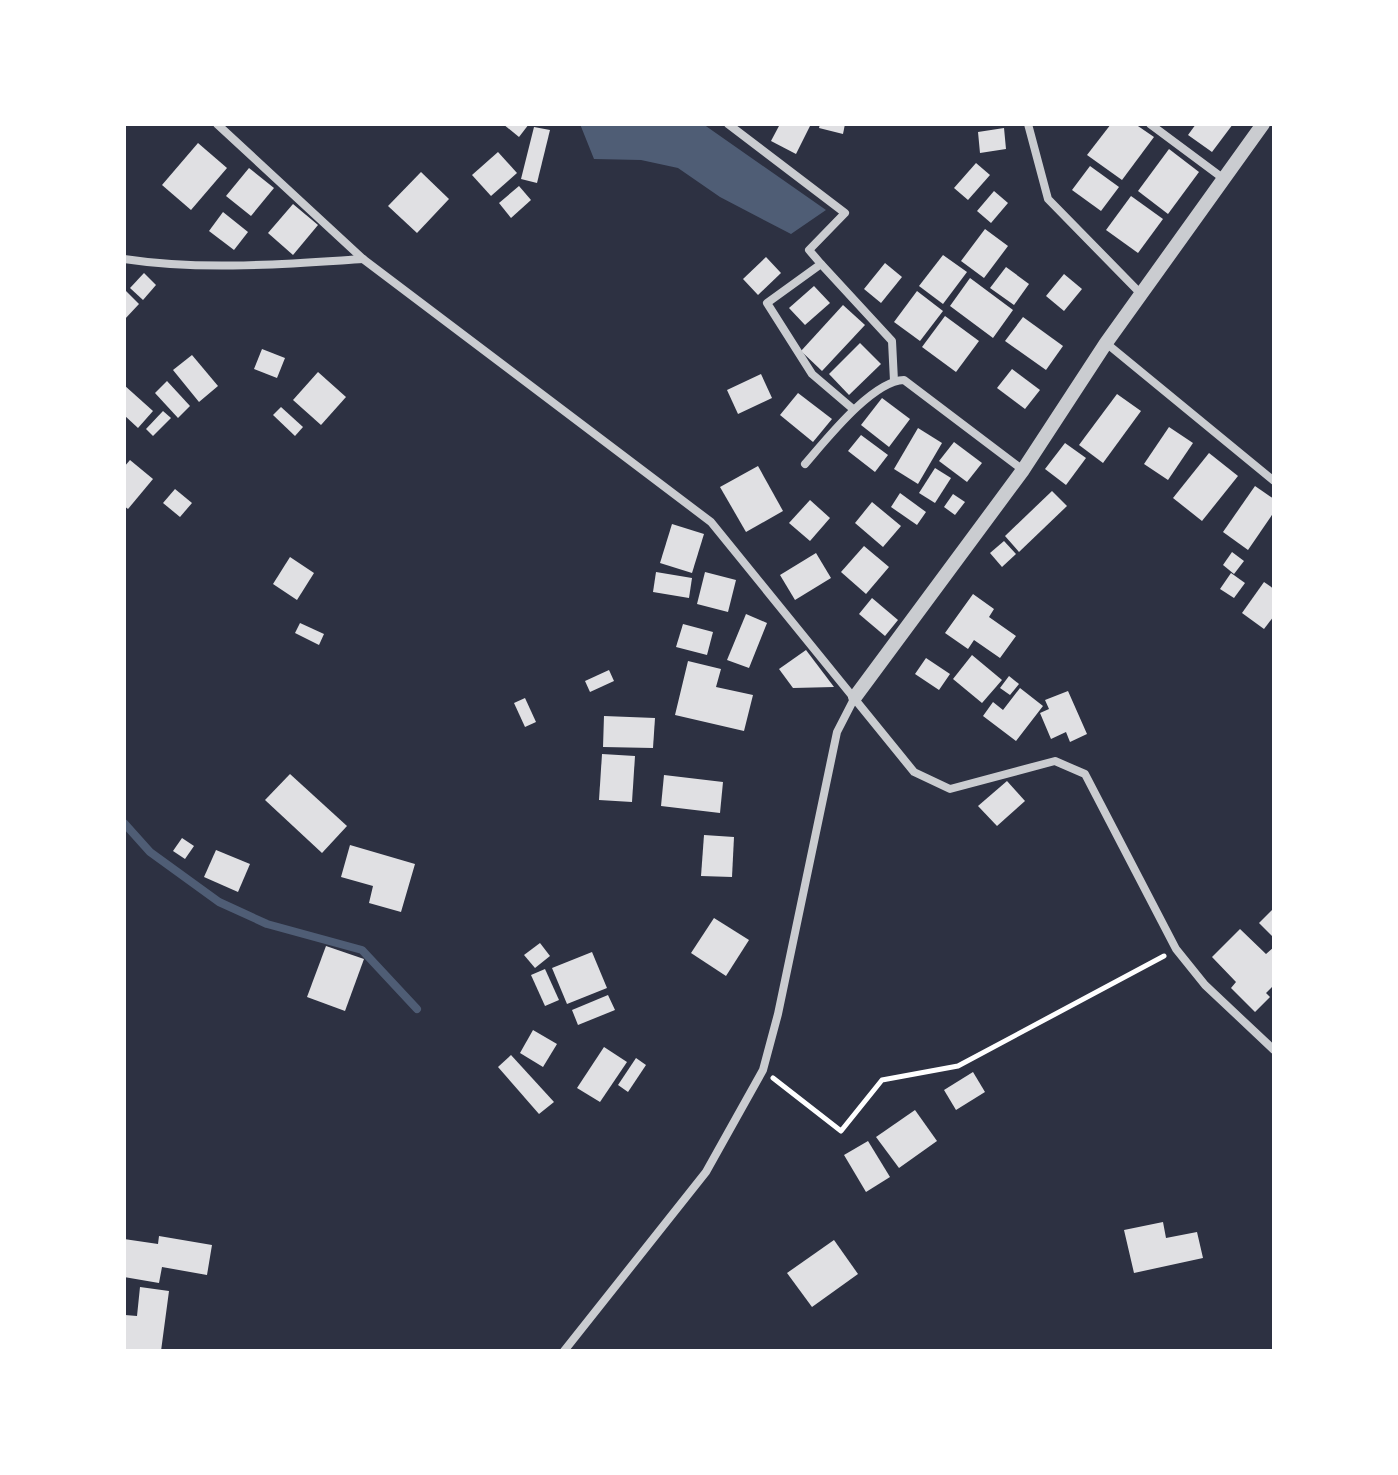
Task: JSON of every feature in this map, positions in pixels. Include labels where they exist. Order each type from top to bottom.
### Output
[{"type":"street","points":[[217,124],[363,259],[711,522],[914,772],[950,789],[1055,761],[1085,774],[1176,949],[1205,985],[1274,1050]]},
{"type":"street","points":[[728,124],[845,213],[809,250],[892,341],[894,381]]},
{"type":"street","points":[[1028,124],[1048,199],[1141,294]]},
{"type":"street","points":[[1150,124],[1224,179]]},
{"type":"street","points":[[564,1351],[706,1172],[763,1070],[782,999],[837,732],[855,697],[1023,470],[1106,343],[1263,124]]},
{"type":"street","points":[[124,259],[164,265],[280,264],[363,259]]},
{"type":"street","points":[[821,264],[767,303],[812,374],[853,409]]},
{"type":"street","points":[[1106,343],[1274,481]]},
{"type":"street","points":[[805,464],[853,409],[894,381],[904,380],[1023,470]]},
{"type":"path","points":[[763,1070],[841,1131],[882,1080],[958,1066],[1176,949]]},
{"type":"water","points":[[580,124],[703,124],[826,210],[791,234],[720,197],[678,168],[641,160],[594,159]]},
{"type":"building","points":[[503,124],[529,124],[519,137]]},
{"type":"building","points":[[780,124],[811,124],[796,154],[771,141]]},
{"type":"building","points":[[820,124],[845,124],[843,134],[819,128]]},
{"type":"building","points":[[1111,124],[1135,124],[1154,137],[1122,180],[1087,155]]},
{"type":"building","points":[[1196,124],[1233,124],[1212,152],[1188,135]]},
{"type":"building","points":[[534,127],[550,130],[537,183],[521,179]]},
{"type":"building","points":[[1004,128],[1006,149],[980,153],[978,132]]},
{"type":"building","points":[[198,143],[227,168],[191,210],[162,185]]},
{"type":"building","points":[[1169,149],[1199,172],[1168,214],[1138,191]]},
{"type":"building","points":[[498,152],[517,173],[491,196],[472,175]]},
{"type":"building","points":[[976,163],[990,175],[968,200],[954,188]]},
{"type":"building","points":[[1090,166],[1119,187],[1101,211],[1072,190]]},
{"type":"building","points":[[249,168],[274,188],[251,216],[226,196]]},
{"type":"building","points":[[421,172],[449,199],[417,233],[388,206]]},
{"type":"building","points":[[519,186],[531,200],[511,218],[499,203]]},
{"type":"building","points":[[994,191],[1008,203],[991,223],[977,211]]},
{"type":"building","points":[[1131,196],[1163,219],[1138,253],[1106,230]]},
{"type":"building","points":[[293,204],[318,225],[293,255],[268,233]]},
{"type":"building","points":[[223,212],[248,232],[234,250],[209,231]]},
{"type":"building","points":[[985,229],[1008,246],[984,278],[961,261]]},
{"type":"building","points":[[943,255],[967,272],[943,304],[919,286]]},
{"type":"building","points":[[766,257],[781,273],[758,295],[743,279]]},
{"type":"building","points":[[885,263],[902,277],[881,303],[864,289]]},
{"type":"building","points":[[1006,267],[1029,284],[1014,305],[990,288]]},
{"type":"building","points":[[144,273],[156,285],[143,300],[130,288]]},
{"type":"building","points":[[1064,274],[1082,289],[1064,311],[1046,296]]},
{"type":"building","points":[[970,278],[1013,310],[993,338],[950,306]]},
{"type":"building","points":[[814,286],[830,303],[805,325],[789,308]]},
{"type":"building","points":[[124,289],[139,304],[124,320]]},
{"type":"building","points":[[917,291],[943,311],[920,341],[894,322]]},
{"type":"building","points":[[843,305],[865,325],[822,371],[801,351]]},
{"type":"building","points":[[945,316],[979,341],[956,372],[922,347]]},
{"type":"building","points":[[1023,317],[1063,346],[1046,370],[1005,341]]},
{"type":"building","points":[[860,343],[881,364],[849,395],[829,374]]},
{"type":"building","points":[[262,349],[285,358],[277,378],[254,369]]},
{"type":"building","points":[[192,355],[218,386],[199,402],[173,370]]},
{"type":"building","points":[[1012,369],[1040,390],[1025,409],[997,388]]},
{"type":"building","points":[[318,372],[346,397],[321,425],[293,400]]},
{"type":"building","points":[[761,374],[772,398],[738,414],[727,390]]},
{"type":"building","points":[[167,381],[190,406],[178,418],[155,393]]},
{"type":"building","points":[[124,385],[153,411],[138,428],[124,415]]},
{"type":"building","points":[[798,393],[832,419],[813,442],[780,415]]},
{"type":"building","points":[[1117,394],[1141,411],[1103,463],[1079,445]]},
{"type":"building","points":[[882,398],[910,419],[889,447],[861,425]]},
{"type":"building","points":[[281,407],[303,427],[295,436],[273,415]]},
{"type":"building","points":[[163,411],[171,418],[153,436],[146,429]]},
{"type":"building","points":[[1169,427],[1193,443],[1168,480],[1144,464]]},
{"type":"building","points":[[918,428],[942,443],[918,484],[894,469]]},
{"type":"building","points":[[861,435],[888,455],[875,472],[848,451]]},
{"type":"building","points":[[954,442],[982,463],[967,482],[939,461]]},
{"type":"building","points":[[1065,443],[1086,458],[1066,485],[1045,469]]},
{"type":"building","points":[[1209,453],[1238,476],[1202,521],[1173,498]]},
{"type":"building","points":[[130,460],[153,479],[128,509],[124,506],[124,467]]},
{"type":"building","points":[[758,466],[783,511],[746,532],[720,487]]},
{"type":"building","points":[[935,468],[951,478],[935,503],[919,493]]},
{"type":"building","points":[[1255,486],[1274,499],[1274,512],[1248,550],[1223,532]]},
{"type":"building","points":[[175,489],[192,503],[180,517],[163,503]]},
{"type":"building","points":[[1052,491],[1067,506],[1019,552],[1005,536]]},
{"type":"building","points":[[900,493],[926,512],[917,525],[891,507]]},
{"type":"building","points":[[953,494],[965,502],[955,515],[944,507]]},
{"type":"building","points":[[810,500],[830,518],[810,541],[789,523]]},
{"type":"building","points":[[872,502],[901,526],[883,547],[855,523]]},
{"type":"building","points":[[672,524],[704,534],[692,573],[660,563]]},
{"type":"building","points":[[1004,541],[1016,554],[1002,567],[990,553]]},
{"type":"building","points":[[864,546],[889,567],[866,594],[841,572]]},
{"type":"building","points":[[1232,552],[1244,561],[1234,574],[1223,565]]},
{"type":"building","points":[[816,553],[831,578],[795,600],[780,575]]},
{"type":"building","points":[[290,557],[314,573],[297,600],[273,584]]},
{"type":"building","points":[[656,572],[692,578],[689,598],[653,592]]},
{"type":"building","points":[[705,572],[736,580],[728,612],[697,604]]},
{"type":"building","points":[[1231,573],[1245,583],[1234,598],[1220,589]]},
{"type":"building","points":[[1264,582],[1274,589],[1274,616],[1264,629],[1242,613]]},
{"type":"building","points":[[973,594],[994,609],[989,617],[1016,636],[1000,658],[974,640],[968,649],[945,633]]},
{"type":"building","points":[[872,598],[898,620],[885,636],[859,614]]},
{"type":"building","points":[[746,614],[767,623],[749,668],[727,660]]},
{"type":"building","points":[[300,623],[324,634],[319,645],[295,633]]},
{"type":"building","points":[[683,624],[713,632],[707,655],[676,647]]},
{"type":"building","points":[[806,650],[834,687],[793,688],[779,669]]},
{"type":"building","points":[[972,655],[1002,680],[982,703],[953,679]]},
{"type":"building","points":[[926,658],[950,674],[939,690],[915,674]]},
{"type":"building","points":[[688,661],[721,669],[716,687],[753,695],[744,731],[675,715]]},
{"type":"building","points":[[609,670],[614,681],[590,692],[585,681]]},
{"type":"building","points":[[1009,676],[1019,684],[1010,695],[1000,688]]},
{"type":"building","points":[[1020,688],[1043,706],[1016,741],[983,716],[993,702],[1003,710]]},
{"type":"building","points":[[1068,691],[1087,734],[1070,742],[1066,732],[1051,739],[1040,713],[1049,709],[1045,700]]},
{"type":"building","points":[[525,698],[536,722],[525,727],[514,703]]},
{"type":"building","points":[[604,716],[655,718],[653,748],[603,747]]},
{"type":"building","points":[[602,754],[635,756],[632,802],[599,800]]},
{"type":"building","points":[[290,774],[347,826],[322,853],[265,800]]},
{"type":"building","points":[[664,775],[723,782],[720,813],[661,806]]},
{"type":"building","points":[[1007,781],[1025,801],[997,826],[978,806]]},
{"type":"building","points":[[704,835],[734,837],[732,877],[701,876]]},
{"type":"building","points":[[182,838],[194,846],[185,859],[173,851]]},
{"type":"building","points":[[350,845],[415,864],[401,912],[369,903],[373,886],[341,877]]},
{"type":"building","points":[[216,850],[250,864],[238,892],[204,877]]},
{"type":"building","points":[[1274,908],[1274,938],[1259,923]]},
{"type":"building","points":[[714,918],[749,940],[726,976],[691,953]]},
{"type":"building","points":[[1240,929],[1266,954],[1274,947],[1274,985],[1266,993],[1270,997],[1255,1012],[1231,988],[1236,982],[1212,957]]},
{"type":"building","points":[[540,943],[550,956],[535,968],[524,955]]},
{"type":"building","points":[[326,946],[364,959],[345,1011],[307,997]]},
{"type":"building","points":[[592,952],[607,988],[567,1004],[552,968]]},
{"type":"building","points":[[545,969],[559,1000],[545,1006],[531,975]]},
{"type":"building","points":[[608,995],[615,1010],[578,1025],[572,1010]]},
{"type":"building","points":[[533,1030],[557,1044],[543,1067],[520,1053]]},
{"type":"building","points":[[604,1047],[627,1062],[600,1102],[577,1088]]},
{"type":"building","points":[[511,1055],[554,1102],[539,1114],[498,1067]]},
{"type":"building","points":[[636,1058],[646,1065],[628,1092],[618,1085]]},
{"type":"building","points":[[973,1072],[985,1092],[956,1110],[944,1090]]},
{"type":"building","points":[[915,1110],[937,1141],[899,1168],[876,1137]]},
{"type":"building","points":[[868,1141],[890,1177],[866,1192],[844,1155]]},
{"type":"building","points":[[1163,1222],[1166,1238],[1197,1232],[1203,1258],[1134,1273],[1124,1230]]},
{"type":"building","points":[[159,1236],[212,1245],[207,1275],[162,1267],[159,1283],[124,1277],[124,1239],[158,1244]]},
{"type":"building","points":[[834,1240],[858,1274],[812,1307],[787,1273]]},
{"type":"building","points":[[140,1287],[169,1291],[161,1351],[124,1351],[125,1315],[137,1316]]},
{"type":"waterway","points":[[124,823],[150,852],[219,902],[267,924],[362,950],[417,1009]]}]
